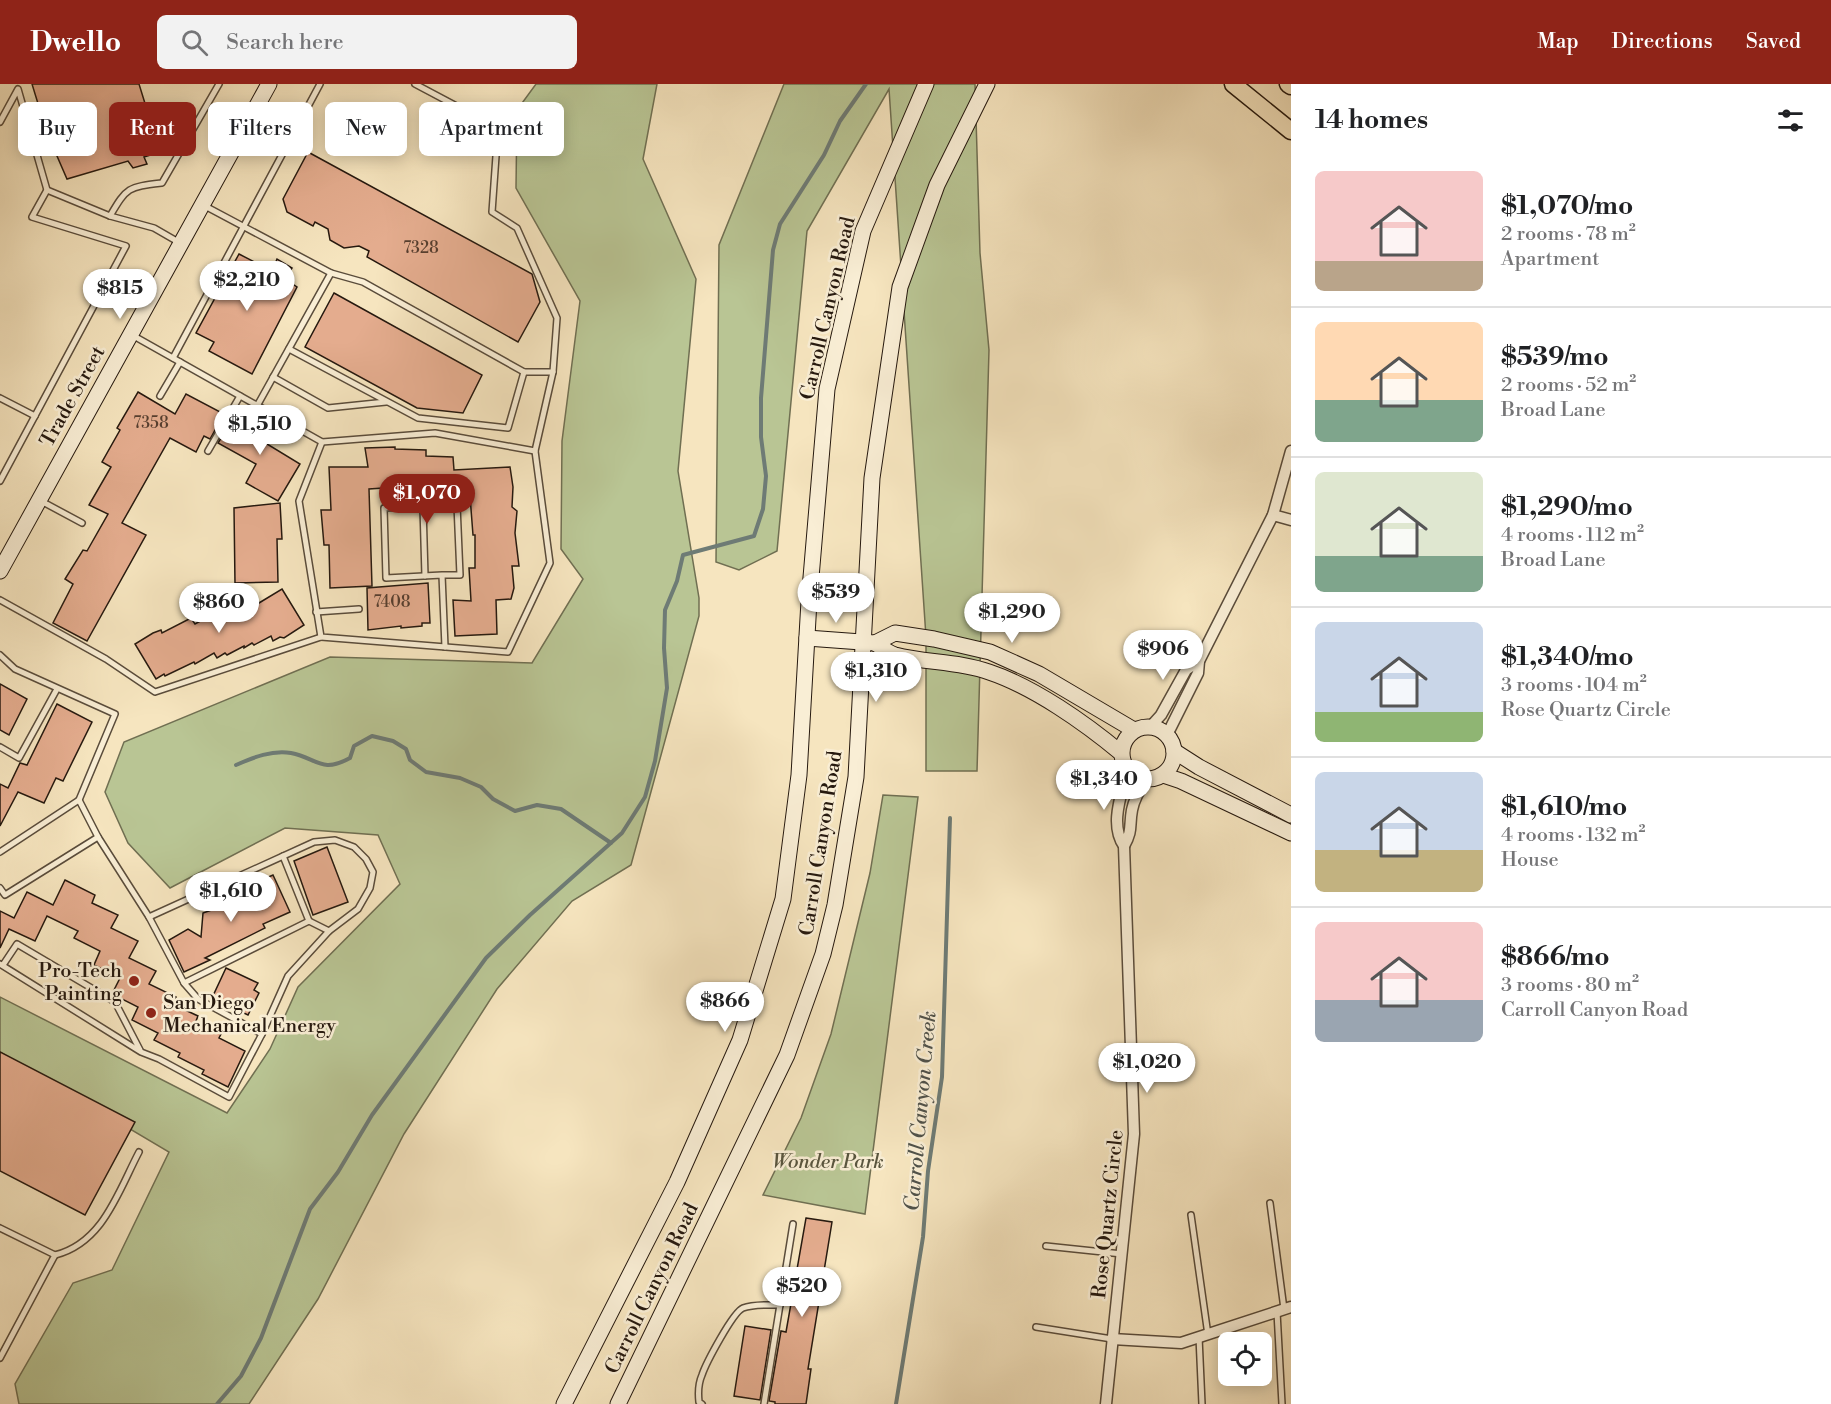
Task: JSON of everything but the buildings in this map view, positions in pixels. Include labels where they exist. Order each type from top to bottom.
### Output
[{"type":"main road","name":"Trade Street","points":[[259,102],[269,84]]},
{"type":"main road","name":"Carroll Canyon Road","points":[[564,1404],[677,1182],[740,1040],[783,898],[799,775],[826,389],[863,231],[926,84]]},
{"type":"main road","name":"Carroll Canyon Road","points":[[618,1404],[787,1055],[823,954],[836,905],[856,777],[869,643],[872,478],[900,287],[937,185],[987,84]]},
{"type":"main road","points":[[1233,84],[1291,131]]},
{"type":"main road","name":"Trade Street","points":[[0,571],[229,156]]},
{"type":"main road","points":[[869,643],[895,633],[990,652],[1039,674],[1134,730]]},
{"type":"main road","points":[[807,638],[869,643],[892,655],[956,663],[998,675],[1054,704],[1121,753]]},
{"type":"main road","points":[[1151,726],[1167,735],[1174,751],[1170,768],[1163,775],[1146,780],[1127,770],[1121,753],[1122,744],[1127,736],[1134,730],[1151,726]]},
{"type":"main road","points":[[1174,751],[1199,767],[1291,815]]},
{"type":"main road","points":[[1163,775],[1181,781],[1291,833]]},
{"type":"street","points":[[1167,735],[1198,673],[1199,661],[1273,515],[1291,451]]},
{"type":"street","points":[[1273,515],[1291,520]]},
{"type":"street","points":[[1151,726],[1161,716],[1186,670],[1199,661]]},
{"type":"street","name":"Rose Quartz Circle","points":[[1124,846],[1119,838],[1117,817],[1127,770]]},
{"type":"street","name":"Rose Quartz Circle","points":[[1106,1404],[1134,1134],[1124,846],[1130,834],[1132,809],[1146,780]]},
{"type":"street","points":[[1112,1339],[1181,1343],[1284,1308]]},
{"type":"lane","points":[[110,216],[125,191],[138,186],[162,183],[219,84]]},
{"type":"lane","points":[[311,102],[320,84]]},
{"type":"lane","points":[[0,600],[106,659],[155,692],[321,637],[507,652],[550,563],[535,451],[553,372],[557,318],[517,228],[492,212],[498,128],[415,84]]},
{"type":"lane","points":[[0,122],[17,87]]},
{"type":"lane","points":[[0,481],[126,246],[32,217],[47,190],[17,87]]},
{"type":"lane","points":[[172,358],[283,156]]},
{"type":"lane","points":[[47,190],[110,216],[154,228],[181,244]]},
{"type":"lane","points":[[202,205],[331,273],[363,282],[524,372],[553,372]]},
{"type":"lane","points":[[257,406],[331,273]]},
{"type":"lane","points":[[131,334],[322,442],[435,434],[535,451]]},
{"type":"lane","points":[[289,349],[418,418],[508,428],[524,372]]},
{"type":"lane","points":[[160,396],[180,362]]},
{"type":"lane","points":[[273,377],[328,408],[388,402]]},
{"type":"lane","points":[[208,451],[240,396]]},
{"type":"lane","points":[[0,398],[34,416]]},
{"type":"lane","points":[[321,637],[299,501],[322,442]]},
{"type":"lane","points":[[39,500],[82,523]]},
{"type":"lane","points":[[457,506],[460,575],[386,578],[384,508],[423,507],[457,506]]},
{"type":"lane","points":[[423,507],[425,576]]},
{"type":"lane","points":[[442,575],[445,647]]},
{"type":"lane","points":[[316,612],[359,609]]},
{"type":"lane","points":[[0,852],[79,800],[115,714],[15,669],[1,658]]},
{"type":"lane","points":[[0,747],[19,758],[57,689]]},
{"type":"lane","points":[[79,800],[98,837],[149,917],[184,983],[198,999],[261,1034]]},
{"type":"lane","points":[[0,888],[5,895],[98,837]]},
{"type":"lane","points":[[141,1052],[115,1002],[17,944],[2,965],[141,1052],[159,1059],[229,1097],[288,976],[329,931],[358,909],[370,888],[373,872],[366,859],[354,848],[335,840],[314,842],[149,917]]},
{"type":"lane","points":[[283,856],[309,921],[329,931]]},
{"type":"lane","points":[[184,983],[309,921]]},
{"type":"lane","points":[[0,1228],[55,1255],[68,1252],[100,1227],[139,1152]]},
{"type":"lane","points":[[1270,1203],[1284,1308],[1282,1404]]},
{"type":"lane","points":[[1191,1215],[1204,1336],[1202,1404]]},
{"type":"lane","points":[[764,1404],[793,1224]]},
{"type":"lane","points":[[1046,1246],[1122,1254]]},
{"type":"lane","points":[[0,1358],[55,1255]]},
{"type":"lane","points":[[702,1404],[699,1402],[698,1391],[702,1374],[732,1319],[741,1309],[758,1305],[780,1305]]},
{"type":"lane","points":[[1036,1327],[1112,1339]]},
{"type":"green space","points":[[536,84],[657,84],[643,159],[696,279],[678,471],[699,598],[699,616],[631,865],[572,901],[497,989],[404,1134],[318,1299],[249,1404],[19,1404],[15,1384],[73,1283],[112,1270],[169,1152],[0,1052],[0,997],[227,1113],[270,1049],[298,987],[400,884],[378,835],[285,828],[170,888],[128,843],[105,792],[124,742],[330,657],[532,663],[583,579],[561,549],[562,441],[580,301],[516,188],[516,156],[564,156],[564,102],[523,102]]},
{"type":"green space","points":[[784,84],[975,84],[980,253],[989,350],[977,771],[926,771],[926,637],[889,89],[807,231],[777,551],[739,570],[716,562],[719,245]]},
{"type":"green space","name":"Wonder Park","points":[[883,795],[918,797],[865,1214],[763,1195],[801,1118],[831,1034],[870,873]]},
{"type":"waterway","points":[[217,1404],[241,1376],[261,1338],[310,1209],[338,1172],[372,1115],[486,958],[530,915],[622,833],[645,797],[655,761],[667,688],[664,648],[665,610],[677,581],[683,555],[754,536],[763,509],[766,476],[761,437],[761,398],[773,250],[780,224],[824,155],[840,121],[866,84]]},
{"type":"waterway","points":[[236,765],[277,752],[300,755],[325,765],[332,765],[350,758],[354,746],[372,736],[393,741],[406,749],[410,760],[426,772],[460,778],[481,787],[493,799],[515,811],[537,805],[561,809],[611,843]]},
{"type":"waterway","name":"Carroll Canyon Creek","points":[[896,1404],[923,1237],[928,1171],[942,1077],[950,818]]},
{"type":"place","name":"Pro-Tech Painting","points":[[134,981]]},
{"type":"place","name":"San Diego Mechanical Energy","points":[[151,1013]]}]
